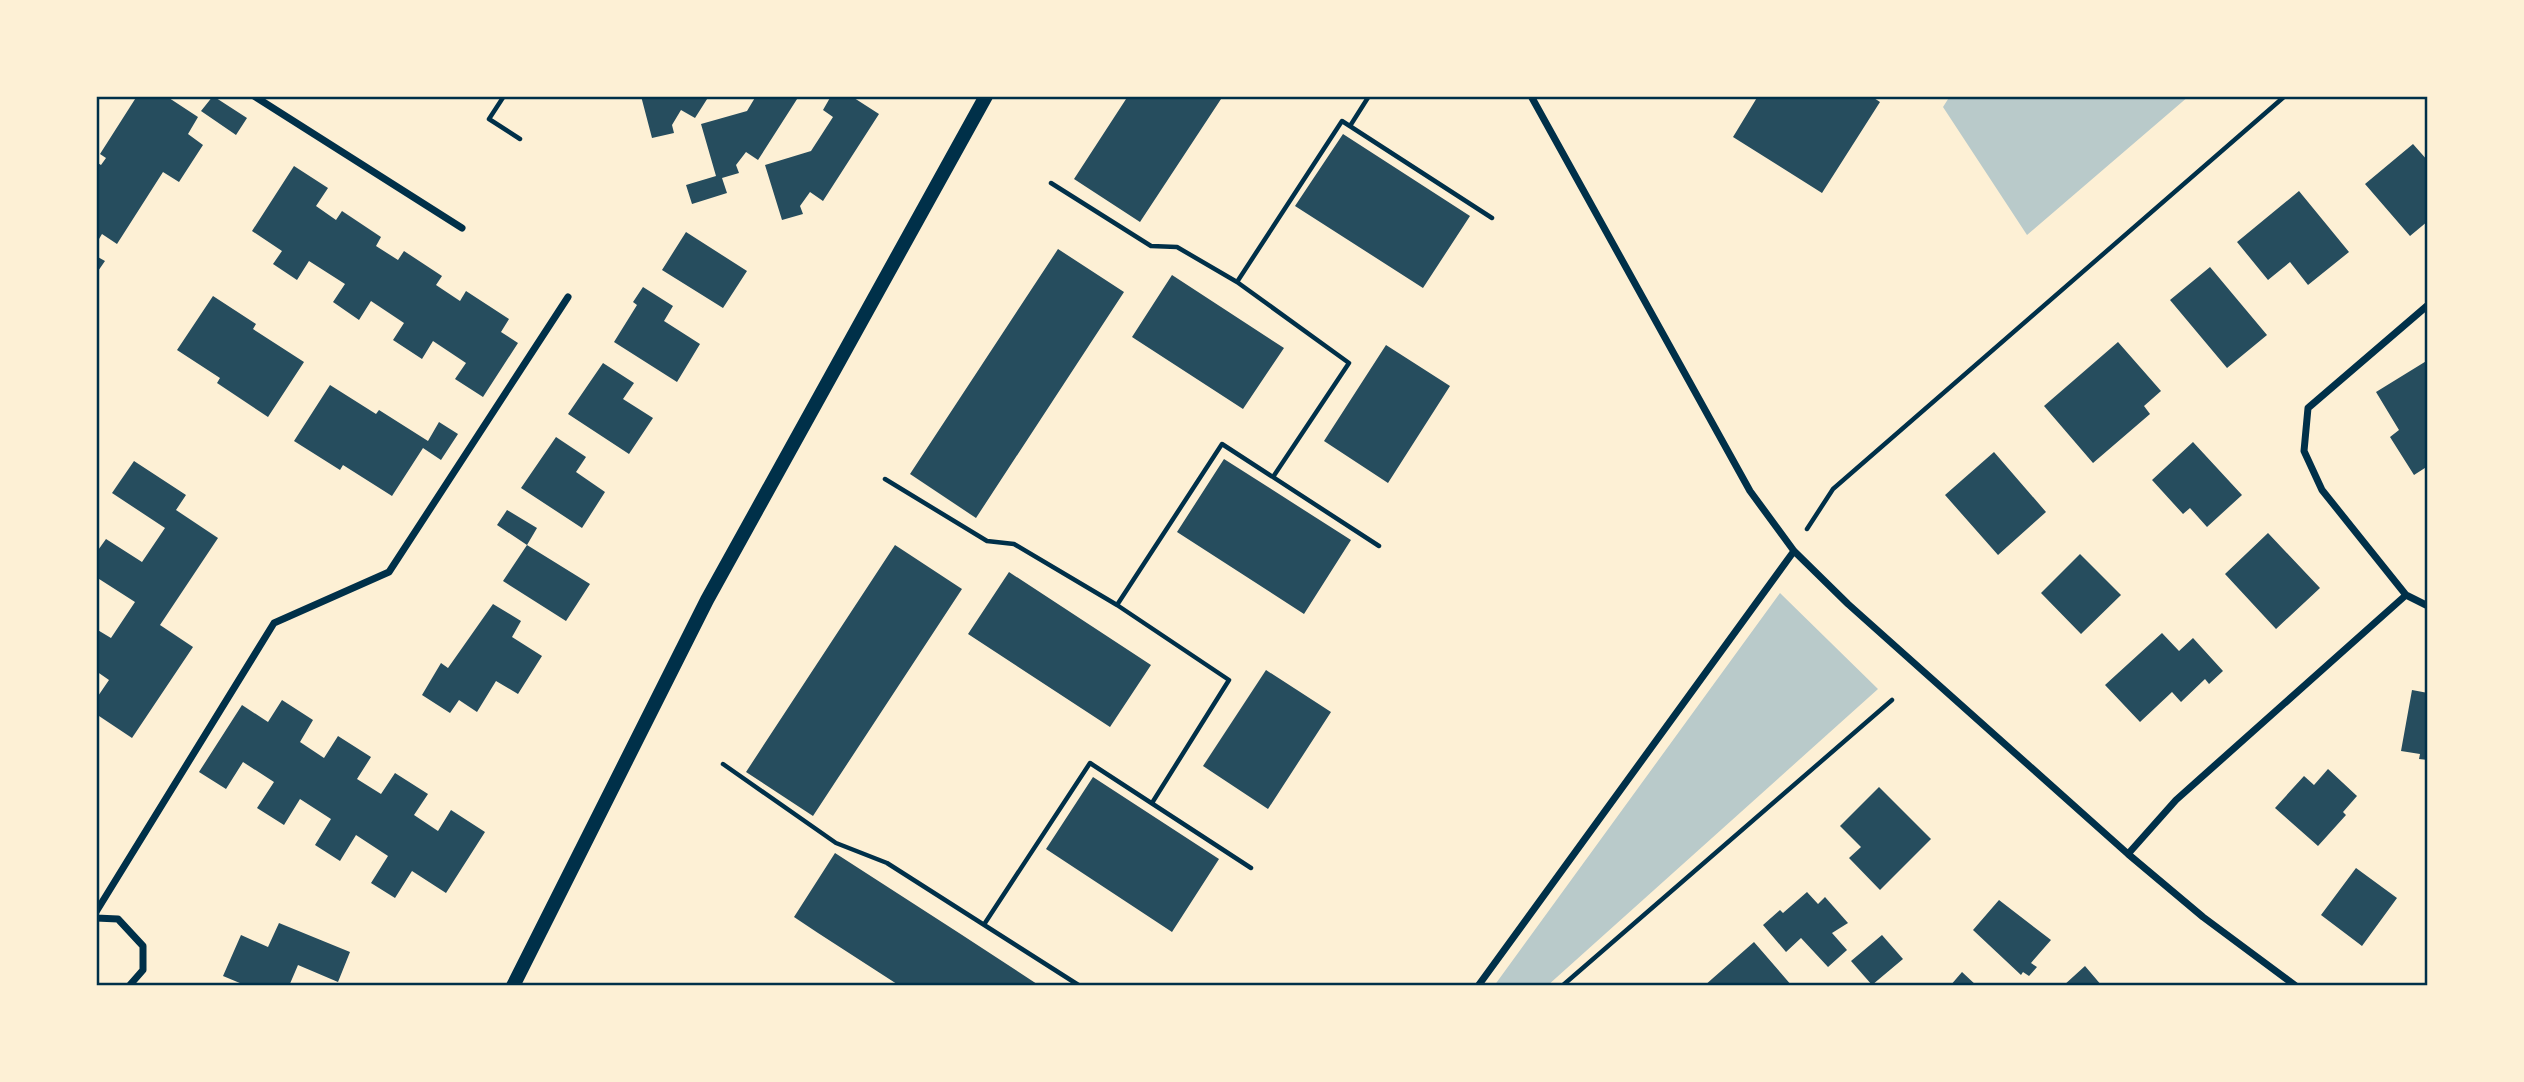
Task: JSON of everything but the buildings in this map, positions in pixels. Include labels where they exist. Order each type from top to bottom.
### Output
[{"type":"main road","points":[[513,986],[707,600],[986,96]]},
{"type":"street","points":[[254,96],[462,228]]},
{"type":"street","points":[[1531,96],[1750,491],[1794,551],[1848,604],[2128,854],[2203,917],[2291,985]]},
{"type":"street","points":[[129,986],[144,970],[143,946],[118,919],[96,915],[274,623],[389,572],[568,297]]},
{"type":"street","points":[[2428,305],[2308,408],[2304,451],[2322,490],[2406,595],[2428,607]]},
{"type":"street","points":[[1478,986],[1794,551]]},
{"type":"street","points":[[2128,854],[2176,800],[2406,595]]},
{"type":"path","points":[[504,96],[489,119],[520,139]]},
{"type":"path","points":[[1350,126],[1369,96]]},
{"type":"path","points":[[1794,551],[1833,489],[2285,96]]},
{"type":"path","points":[[1237,282],[1342,121],[1492,218]]},
{"type":"path","points":[[1051,183],[1151,246],[1177,247],[1237,282],[1349,363],[1273,477]]},
{"type":"path","points":[[1117,605],[1222,444],[1378,546]]},
{"type":"path","points":[[885,479],[987,541],[1014,544],[1117,605],[1229,680],[1152,803]]},
{"type":"path","points":[[1562,986],[1892,700]]},
{"type":"path","points":[[985,923],[1090,763],[1251,868]]},
{"type":"path","points":[[723,764],[836,843],[887,863],[1080,986]]},
{"type":"shaded area","points":[[1950,96],[2189,96],[2027,235],[1943,107]]},
{"type":"shaded area","points":[[1780,593],[1878,689],[1547,986],[1494,986]]}]
